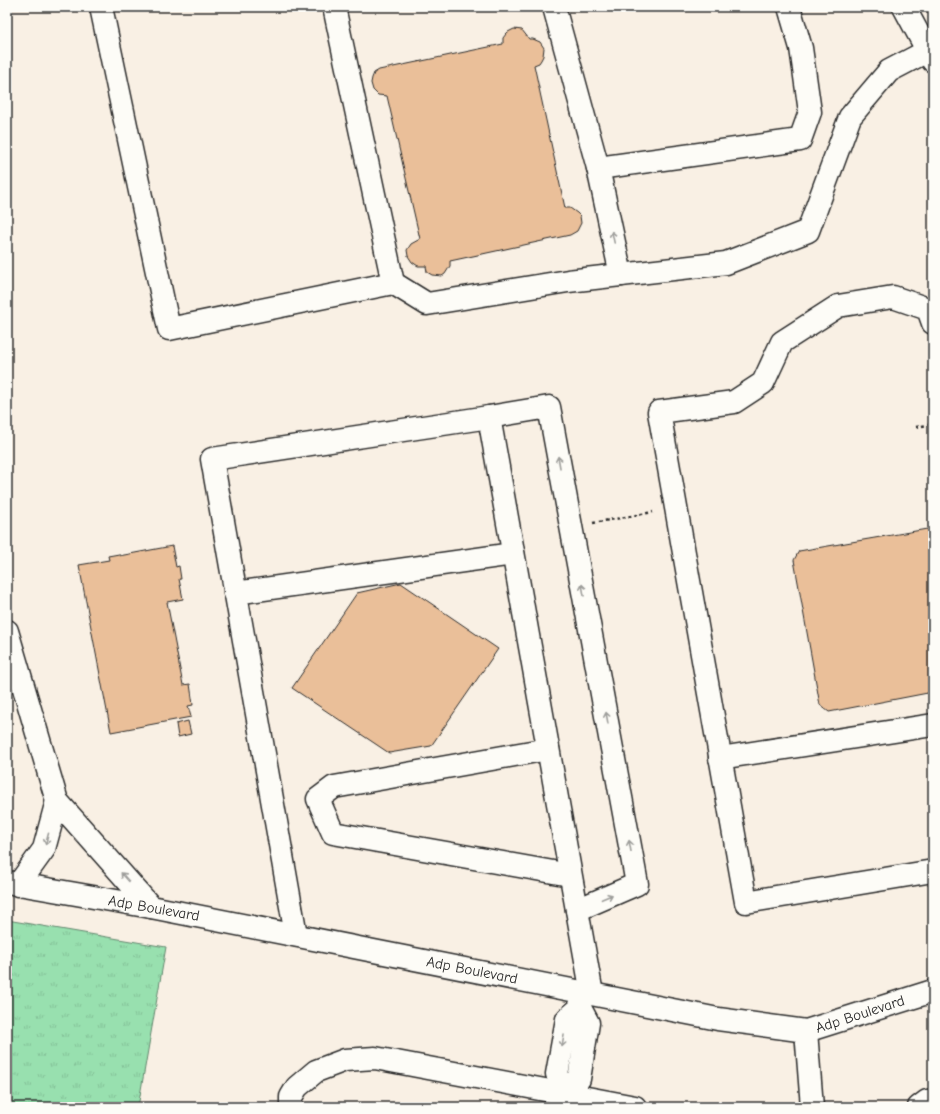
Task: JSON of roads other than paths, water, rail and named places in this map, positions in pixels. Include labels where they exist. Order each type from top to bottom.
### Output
[{"type":"street","points":[[101,7],[169,329],[392,283],[427,304],[568,281],[726,263],[808,231],[850,117],[889,71],[931,53],[904,7]]},
{"type":"street","points":[[334,7],[392,283]]},
{"type":"street","points":[[554,7],[598,168],[622,275]]},
{"type":"street","points":[[598,168],[800,140],[810,112],[801,48],[789,7]]},
{"type":"street","points":[[933,323],[928,309],[893,297],[838,306],[782,342],[763,383],[734,402],[658,412],[746,902],[933,871]]},
{"type":"street","points":[[296,935],[212,459],[549,407],[637,884],[576,910]]},
{"type":"street","points":[[489,416],[576,910],[584,998],[567,1019],[557,1074],[566,1093]]},
{"type":"street","points":[[235,593],[513,554]]},
{"type":"street","points":[[7,631],[57,801],[151,906]]},
{"type":"street","points":[[720,758],[933,725]]},
{"type":"street","points":[[548,749],[334,787],[318,799],[333,833],[570,875]]},
{"type":"street","points":[[13,884],[44,849],[57,801]]},
{"type":"street","name":"Adp Boulevard","points":[[13,884],[151,906],[296,935],[584,998],[806,1031],[933,991]]},
{"type":"street","points":[[806,1031],[812,1107]]},
{"type":"street","points":[[291,1107],[291,1097],[297,1086],[316,1071],[345,1060],[374,1058],[635,1107]]},
{"type":"street","points":[[919,1107],[928,1101],[933,1100]]}]
